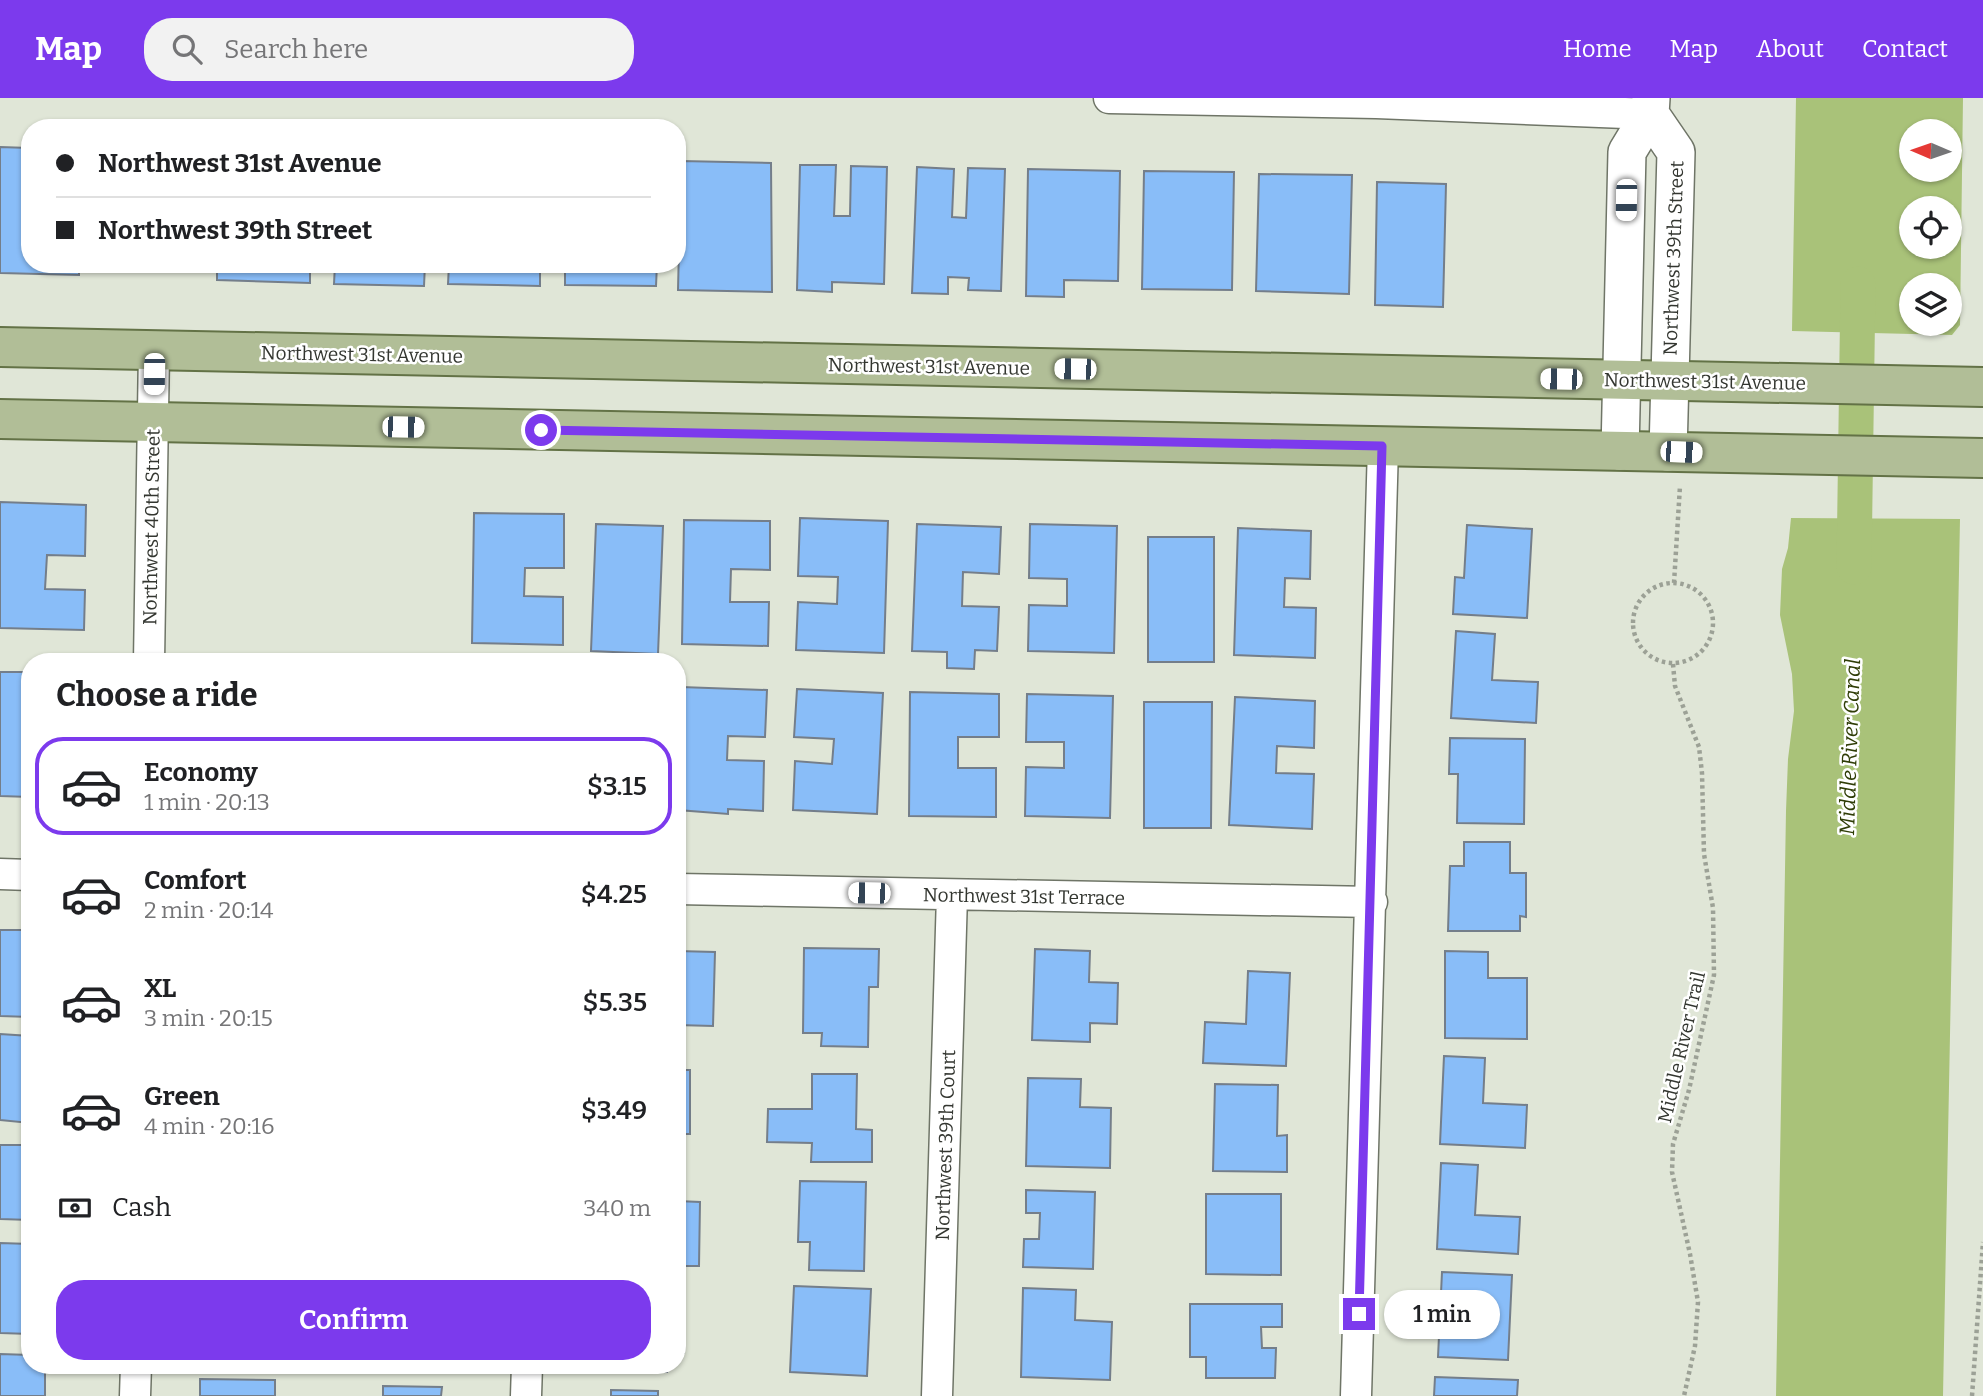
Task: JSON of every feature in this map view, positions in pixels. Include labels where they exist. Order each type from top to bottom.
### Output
[{"type":"main road","name":"Northwest 31st Avenue","points":[[0,347],[1976,387]]},
{"type":"main road","points":[[0,419],[1976,458]]},
{"type":"street","points":[[1109,98],[1651,106],[1627,152],[1620,451]]},
{"type":"street","name":"Northwest 39th Street","points":[[1651,106],[1676,152],[1670,381],[1674,452]]},
{"type":"street","name":"Northwest 40th Street","points":[[149,653],[154,350]]},
{"type":"street","points":[[1356,1396],[1372,902],[1382,446]]},
{"type":"street","points":[[0,874],[21,875]]},
{"type":"street","name":"Northwest 31st Terrace","points":[[686,889],[1372,902]]},
{"type":"street","name":"Northwest 39th Court","points":[[937,1396],[952,895]]},
{"type":"street","points":[[135,1396],[136,1374]]},
{"type":"street","points":[[526,1396],[527,1374]]},
{"type":"path","points":[[1674,452],[1674,583]]},
{"type":"path","points":[[1674,583],[1688,585],[1700,593],[1708,603],[1713,617],[1713,631],[1708,644],[1699,654],[1687,662],[1673,664],[1649,656],[1635,636],[1633,623],[1635,611],[1650,591],[1661,585],[1674,583]]},
{"type":"path","name":"Middle River Trail","points":[[1673,664],[1675,686],[1699,747],[1704,854],[1713,908],[1714,975],[1689,1090],[1673,1144],[1672,1172],[1698,1302],[1695,1346],[1684,1396]]},
{"type":"path","points":[[1972,1396],[1983,1241]]},
{"type":"water","points":[[1796,98],[1963,98],[1962,174],[1962,119],[1899,119],[1899,182],[1962,182],[1962,196],[1899,196],[1899,259],[1961,259],[1961,273],[1899,273],[1899,334],[1792,331]]},
{"type":"water","points":[[1791,518],[1960,519],[1943,1396],[1776,1396],[1786,811],[1788,759],[1794,711],[1792,674],[1780,615],[1782,569],[1788,548]]},
{"type":"building","points":[[0,147],[21,148],[21,273],[79,275],[0,273]]},
{"type":"building","points":[[686,161],[771,163],[772,292],[678,290],[678,273],[686,273]]},
{"type":"building","points":[[800,165],[836,165],[834,216],[850,216],[851,166],[887,167],[884,284],[832,282],[832,292],[797,290]]},
{"type":"building","points":[[917,167],[954,169],[952,217],[966,218],[968,168],[1005,169],[1001,291],[968,290],[969,278],[948,277],[948,294],[912,293]]},
{"type":"building","points":[[1028,169],[1120,171],[1118,281],[1064,280],[1064,297],[1026,296]]},
{"type":"building","points":[[1144,171],[1234,172],[1232,290],[1142,289]]},
{"type":"building","points":[[1259,174],[1352,175],[1349,294],[1256,291]]},
{"type":"building","points":[[1377,182],[1446,184],[1443,307],[1375,305]]},
{"type":"building","points":[[217,273],[310,273],[310,283],[217,280]]},
{"type":"building","points":[[335,273],[425,273],[424,286],[334,284]]},
{"type":"building","points":[[449,273],[540,273],[540,286],[448,284]]},
{"type":"building","points":[[565,273],[657,273],[656,286],[565,285]]},
{"type":"building","points":[[0,502],[86,505],[85,556],[47,555],[45,589],[85,590],[84,630],[0,628]]},
{"type":"building","points":[[474,513],[564,514],[564,568],[525,568],[524,596],[563,597],[563,645],[472,643]]},
{"type":"building","points":[[800,518],[888,521],[884,653],[796,650],[798,602],[837,604],[838,577],[798,576]]},
{"type":"building","points":[[684,520],[770,521],[770,570],[731,569],[730,602],[769,602],[768,646],[682,644]]},
{"type":"building","points":[[596,524],[663,526],[658,653],[591,651]]},
{"type":"building","points":[[917,524],[1001,527],[999,574],[963,572],[962,606],[999,607],[997,651],[975,650],[974,669],[947,668],[947,652],[912,651]]},
{"type":"building","points":[[1030,524],[1117,526],[1114,653],[1028,651],[1029,605],[1067,606],[1067,579],[1029,578]]},
{"type":"building","points":[[1467,525],[1532,529],[1527,618],[1453,614],[1455,577],[1464,578]]},
{"type":"building","points":[[1238,528],[1311,531],[1310,579],[1285,578],[1284,607],[1316,608],[1315,658],[1234,655]]},
{"type":"building","points":[[1148,537],[1214,537],[1214,662],[1148,662]]},
{"type":"building","points":[[1456,631],[1495,634],[1492,680],[1538,682],[1536,723],[1451,718]]},
{"type":"building","points":[[0,672],[21,672],[21,797],[0,796]]},
{"type":"building","points":[[686,687],[767,690],[765,737],[728,736],[727,760],[764,761],[763,811],[728,809],[728,814],[686,811]]},
{"type":"building","points":[[797,689],[883,693],[877,814],[793,810],[795,761],[832,764],[834,739],[794,737]]},
{"type":"building","points":[[910,692],[999,694],[999,737],[958,737],[958,768],[996,768],[996,817],[909,816]]},
{"type":"building","points":[[1027,694],[1113,696],[1110,818],[1025,816],[1026,767],[1064,768],[1064,742],[1026,742]]},
{"type":"building","points":[[1235,697],[1315,701],[1314,748],[1277,746],[1276,773],[1314,774],[1312,829],[1229,825]]},
{"type":"building","points":[[1144,702],[1212,702],[1211,828],[1144,828]]},
{"type":"building","points":[[1450,738],[1525,739],[1524,824],[1457,823],[1458,774],[1449,774]]},
{"type":"building","points":[[1464,842],[1510,842],[1510,873],[1526,873],[1526,917],[1520,916],[1520,931],[1448,931],[1450,866],[1464,866]]},
{"type":"building","points":[[0,930],[21,930],[21,1017],[0,1016]]},
{"type":"building","points":[[804,948],[879,949],[878,987],[869,987],[868,1047],[821,1046],[822,1033],[803,1033]]},
{"type":"building","points":[[1035,949],[1090,951],[1089,982],[1118,983],[1117,1024],[1090,1023],[1090,1042],[1032,1040]]},
{"type":"building","points":[[686,951],[715,952],[713,1026],[686,1025]]},
{"type":"building","points":[[1445,951],[1488,952],[1488,978],[1527,978],[1527,1039],[1445,1038]]},
{"type":"building","points":[[1248,971],[1290,973],[1286,1066],[1203,1063],[1205,1022],[1246,1024]]},
{"type":"building","points":[[0,1034],[21,1035],[21,1122],[0,1120]]},
{"type":"building","points":[[1444,1056],[1485,1058],[1483,1103],[1527,1105],[1525,1148],[1440,1144]]},
{"type":"building","points":[[686,1070],[690,1070],[690,1134],[686,1134]]},
{"type":"building","points":[[812,1074],[857,1074],[856,1129],[872,1130],[872,1162],[811,1162],[812,1143],[767,1142],[768,1109],[812,1109]]},
{"type":"building","points":[[1028,1078],[1081,1079],[1080,1107],[1111,1108],[1110,1168],[1026,1166]]},
{"type":"building","points":[[1215,1084],[1278,1085],[1277,1136],[1287,1135],[1287,1172],[1213,1171]]},
{"type":"building","points":[[0,1145],[21,1145],[21,1220],[0,1219]]},
{"type":"building","points":[[1441,1163],[1478,1165],[1475,1215],[1520,1217],[1518,1254],[1437,1249]]},
{"type":"building","points":[[800,1181],[866,1182],[864,1271],[809,1270],[810,1242],[798,1242]]},
{"type":"building","points":[[1026,1190],[1095,1192],[1093,1269],[1023,1267],[1024,1239],[1039,1239],[1040,1213],[1026,1213]]},
{"type":"building","points":[[1206,1194],[1281,1194],[1281,1275],[1206,1274]]},
{"type":"building","points":[[686,1201],[700,1202],[699,1266],[686,1266]]},
{"type":"building","points":[[0,1243],[21,1244],[21,1334],[0,1333]]},
{"type":"building","points":[[1442,1272],[1512,1275],[1508,1360],[1438,1357]]},
{"type":"building","points":[[794,1286],[871,1289],[867,1376],[790,1372]]},
{"type":"building","points":[[1023,1288],[1076,1290],[1075,1320],[1112,1322],[1110,1380],[1021,1377]]},
{"type":"building","points":[[1190,1304],[1282,1304],[1282,1327],[1261,1327],[1262,1348],[1276,1348],[1275,1378],[1206,1378],[1206,1357],[1190,1357]]},
{"type":"building","points":[[0,1354],[21,1355],[21,1374],[45,1374],[45,1396],[0,1396]]},
{"type":"building","points":[[1435,1377],[1518,1380],[1517,1396],[1434,1396]]},
{"type":"building","points":[[200,1379],[275,1380],[275,1396],[200,1396]]},
{"type":"building","points":[[383,1386],[442,1387],[441,1396],[383,1396]]},
{"type":"building","points":[[611,1390],[658,1391],[658,1396],[611,1396]]},
{"type":"waterway","name":"Middle River Canal","points":[[1854,567],[1858,284]]},
{"type":"route","points":[[541,430],[1382,446],[1359,1314]]}]
